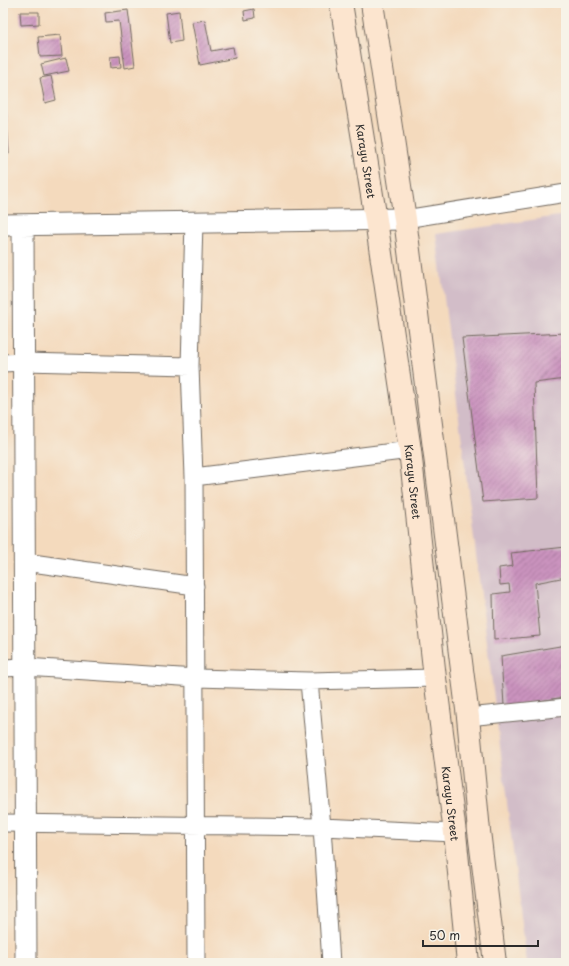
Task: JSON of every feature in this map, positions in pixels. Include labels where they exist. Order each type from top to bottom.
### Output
[{"type":"main road","name":"Karayu Street","points":[[340,3],[376,220],[410,450],[455,833],[468,963]]},
{"type":"main road","points":[[372,3],[405,219],[468,717],[479,832],[495,963]]},
{"type":"street","points":[[3,225],[405,219],[566,193]]},
{"type":"street","points":[[194,222],[190,366],[194,477],[196,963]]},
{"type":"street","points":[[23,225],[26,963]]},
{"type":"street","points":[[3,363],[24,362],[190,366]]},
{"type":"street","points":[[194,477],[410,450]]},
{"type":"street","points":[[25,562],[195,586]]},
{"type":"street","points":[[3,668],[25,667],[196,678],[308,681],[436,678]]},
{"type":"street","points":[[308,681],[322,827],[331,963]]},
{"type":"street","points":[[468,717],[566,707]]},
{"type":"street","points":[[3,823],[322,827],[455,833]]},
{"type":"shaded area","points":[[566,215],[566,963],[527,963],[436,234]]},
{"type":"building","points":[[254,9],[255,18],[245,20],[244,11]]},
{"type":"building","points":[[128,10],[135,66],[125,68],[119,21],[106,22],[105,13]]},
{"type":"building","points":[[179,11],[182,41],[170,43],[166,13]]},
{"type":"building","points":[[20,12],[39,12],[39,24],[21,25]]},
{"type":"building","points":[[205,20],[211,51],[233,47],[235,58],[200,65],[192,22]]},
{"type":"building","points":[[60,35],[62,56],[40,57],[38,37]]},
{"type":"building","points":[[120,56],[121,67],[111,68],[110,57]]},
{"type":"building","points":[[66,58],[69,71],[44,76],[41,64]]},
{"type":"building","points":[[51,76],[56,100],[45,103],[40,78]]},
{"type":"building","points":[[6,107],[9,154],[3,154],[3,108]]},
{"type":"building","points":[[566,333],[566,379],[534,383],[538,498],[483,502],[462,338]]},
{"type":"building","points":[[566,547],[566,577],[535,583],[540,636],[494,640],[493,594],[510,592],[509,584],[500,585],[499,568],[513,566],[511,553]]},
{"type":"building","points":[[566,645],[566,697],[504,706],[501,656]]}]
